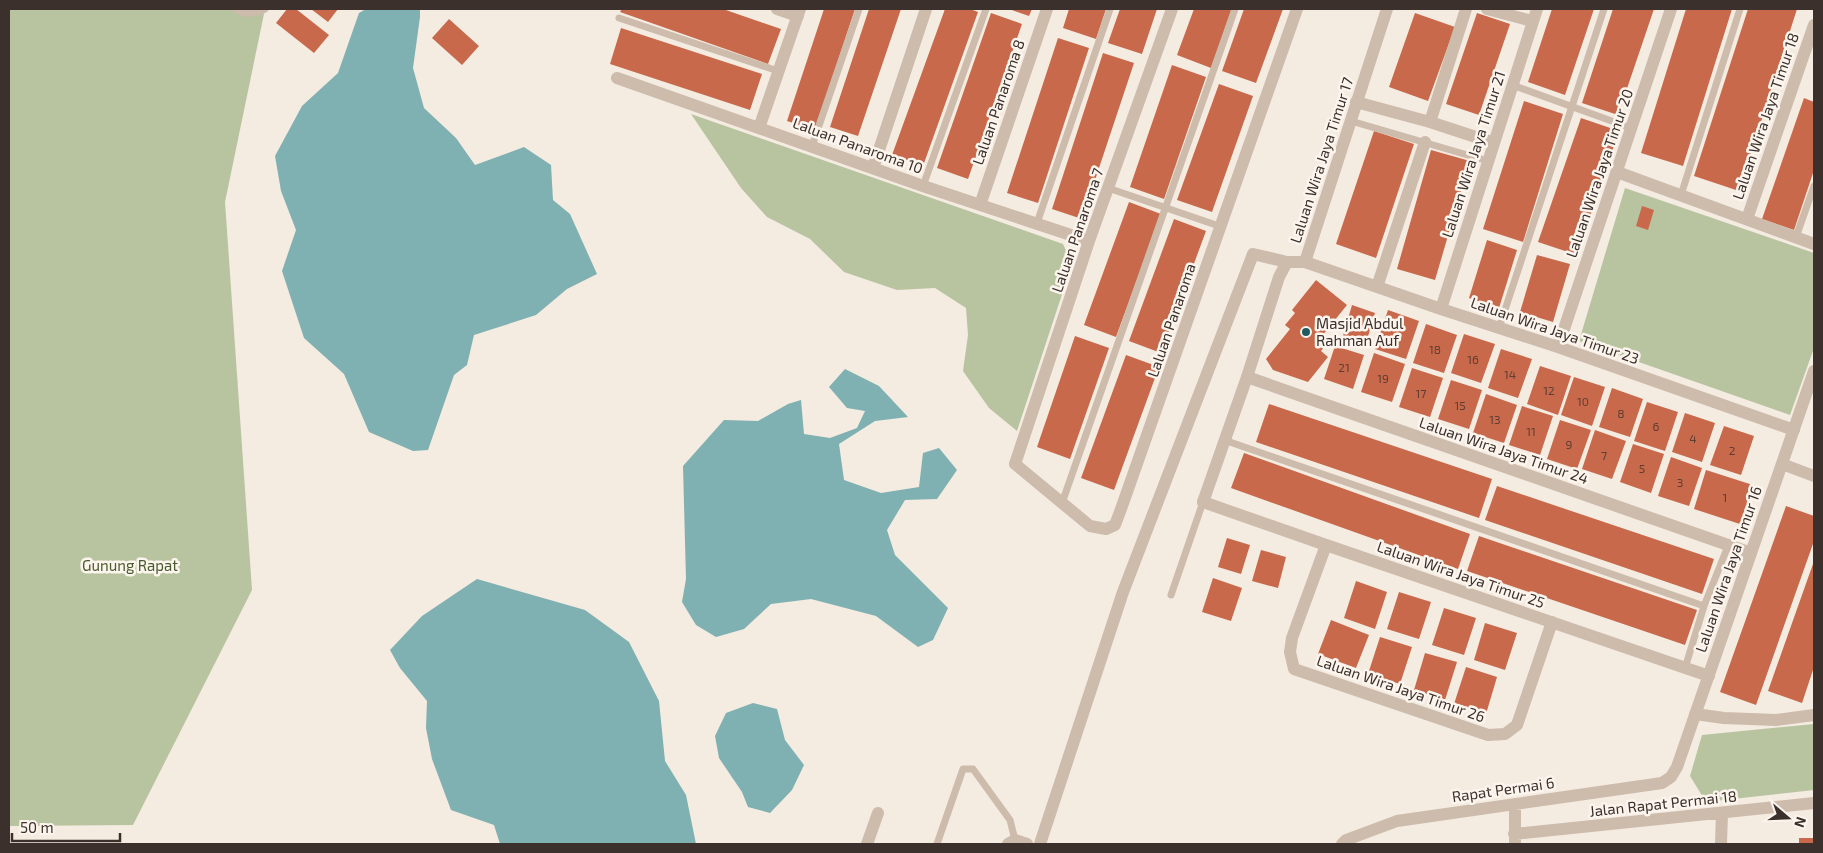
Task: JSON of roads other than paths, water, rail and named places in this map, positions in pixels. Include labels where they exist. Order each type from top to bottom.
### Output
[{"type":"street","points":[[760,128],[799,12],[777,9]]},
{"type":"street","points":[[873,168],[926,9]]},
{"type":"street","name":"Laluan Panaroma 8","points":[[980,205],[1047,9]]},
{"type":"street","name":"Laluan Panaroma 7","points":[[1015,464],[1089,241],[1172,9]]},
{"type":"street","name":"Laluan Panaroma","points":[[1015,464],[1090,526],[1106,529],[1115,524],[1297,9]]},
{"type":"street","name":"Laluan Wira Jaya Timur 17","points":[[1202,502],[1247,377],[1279,277],[1287,262],[1305,262],[1387,9]]},
{"type":"street","points":[[1430,122],[1466,9]]},
{"type":"street","points":[[1487,9],[1532,22]]},
{"type":"street","name":"Laluan Wira Jaya Timur 21","points":[[1441,309],[1537,9]]},
{"type":"street","name":"Laluan Wira Jaya Timur 20","points":[[1558,347],[1671,9]]},
{"type":"street","name":"Laluan Wira Jaya Timur 18","points":[[1747,219],[1814,25]]},
{"type":"street","name":"Laluan Panaroma 10","points":[[617,78],[923,186],[1089,241]]},
{"type":"street","points":[[1356,102],[1430,122],[1494,143]]},
{"type":"street","points":[[1377,287],[1425,142]]},
{"type":"street","points":[[1616,172],[1814,244]]},
{"type":"street","points":[[1040,844],[1123,592],[1253,254],[1287,262]]},
{"type":"street","name":"Laluan Wira Jaya Timur 23","points":[[1305,262],[1558,347],[1794,430]]},
{"type":"street","name":"Laluan Wira Jaya Timur 16","points":[[1671,777],[1677,767],[1814,371]]},
{"type":"street","name":"Laluan Wira Jaya Timur 24","points":[[1247,377],[1751,553]]},
{"type":"street","points":[[1782,464],[1814,476]]},
{"type":"street","name":"Laluan Wira Jaya Timur 25","points":[[1202,502],[1709,676]]},
{"type":"street","name":"Laluan Wira Jaya Timur 26","points":[[1326,546],[1292,638],[1290,652],[1294,669],[1488,735],[1505,734],[1517,726],[1552,622]]},
{"type":"street","points":[[1695,714],[1724,718],[1776,720],[1814,716]]},
{"type":"street","name":"Rapat Permai 6","points":[[1346,843],[1397,821],[1662,783],[1671,777]]},
{"type":"street","name":"Jalan Rapat Permai 18","points":[[1515,839],[1814,803]]},
{"type":"street","points":[[1515,804],[1515,839]]},
{"type":"street","points":[[867,844],[878,813]]},
{"type":"street","points":[[1721,844],[1722,813]]},
{"type":"lane","points":[[235,9],[246,14],[258,13],[265,9]]},
{"type":"lane","points":[[812,146],[859,9]]},
{"type":"lane","points":[[923,186],[986,9]]},
{"type":"lane","points":[[1037,223],[1110,9]]},
{"type":"lane","points":[[1062,503],[1235,9]]},
{"type":"lane","points":[[1499,328],[1604,9]]},
{"type":"lane","points":[[1681,195],[1740,9]]},
{"type":"lane","points":[[619,18],[778,71]]},
{"type":"lane","points":[[1512,85],[1631,128]]},
{"type":"lane","points":[[1351,121],[1488,161]]},
{"type":"lane","points":[[1796,237],[1814,186]]},
{"type":"lane","points":[[1108,188],[1219,226]]},
{"type":"lane","points":[[1223,440],[1704,606]]},
{"type":"lane","points":[[1171,595],[1202,502]]},
{"type":"lane","points":[[1685,668],[1704,606],[1728,546]]},
{"type":"lane","points":[[937,844],[963,769],[973,769],[1010,820],[1017,843]]},
{"type":"water","points":[[366,9],[420,9],[413,68],[424,108],[456,138],[475,165],[524,147],[551,165],[553,200],[570,214],[597,274],[567,289],[536,315],[474,335],[467,365],[454,375],[428,450],[413,451],[369,432],[344,374],[304,338],[282,271],[296,230],[281,191],[275,156],[302,106],[338,73],[359,13]]},
{"type":"water","points":[[845,369],[879,386],[908,417],[875,421],[839,444],[844,480],[881,493],[919,487],[923,453],[939,448],[957,470],[937,499],[905,500],[887,530],[895,555],[948,608],[933,640],[918,647],[876,616],[811,599],[771,604],[744,629],[716,637],[696,625],[682,602],[686,579],[683,466],[724,420],[758,421],[788,404],[801,400],[804,434],[830,438],[857,428],[865,411],[847,408],[829,387]]},
{"type":"water","points":[[477,579],[585,610],[629,642],[659,701],[665,761],[686,795],[696,844],[500,844],[494,825],[451,810],[432,759],[426,728],[427,701],[400,668],[390,650],[422,616]]},
{"type":"water","points":[[753,703],[777,709],[785,740],[804,765],[792,790],[770,813],[748,807],[742,792],[719,758],[715,736],[726,713]]},
{"type":"place","name":"Masjid Abdul Rahman Auf","points":[[1306,332]]},
{"type":"park label","name":"Gunung Rapat","points":[[130,565]]}]
